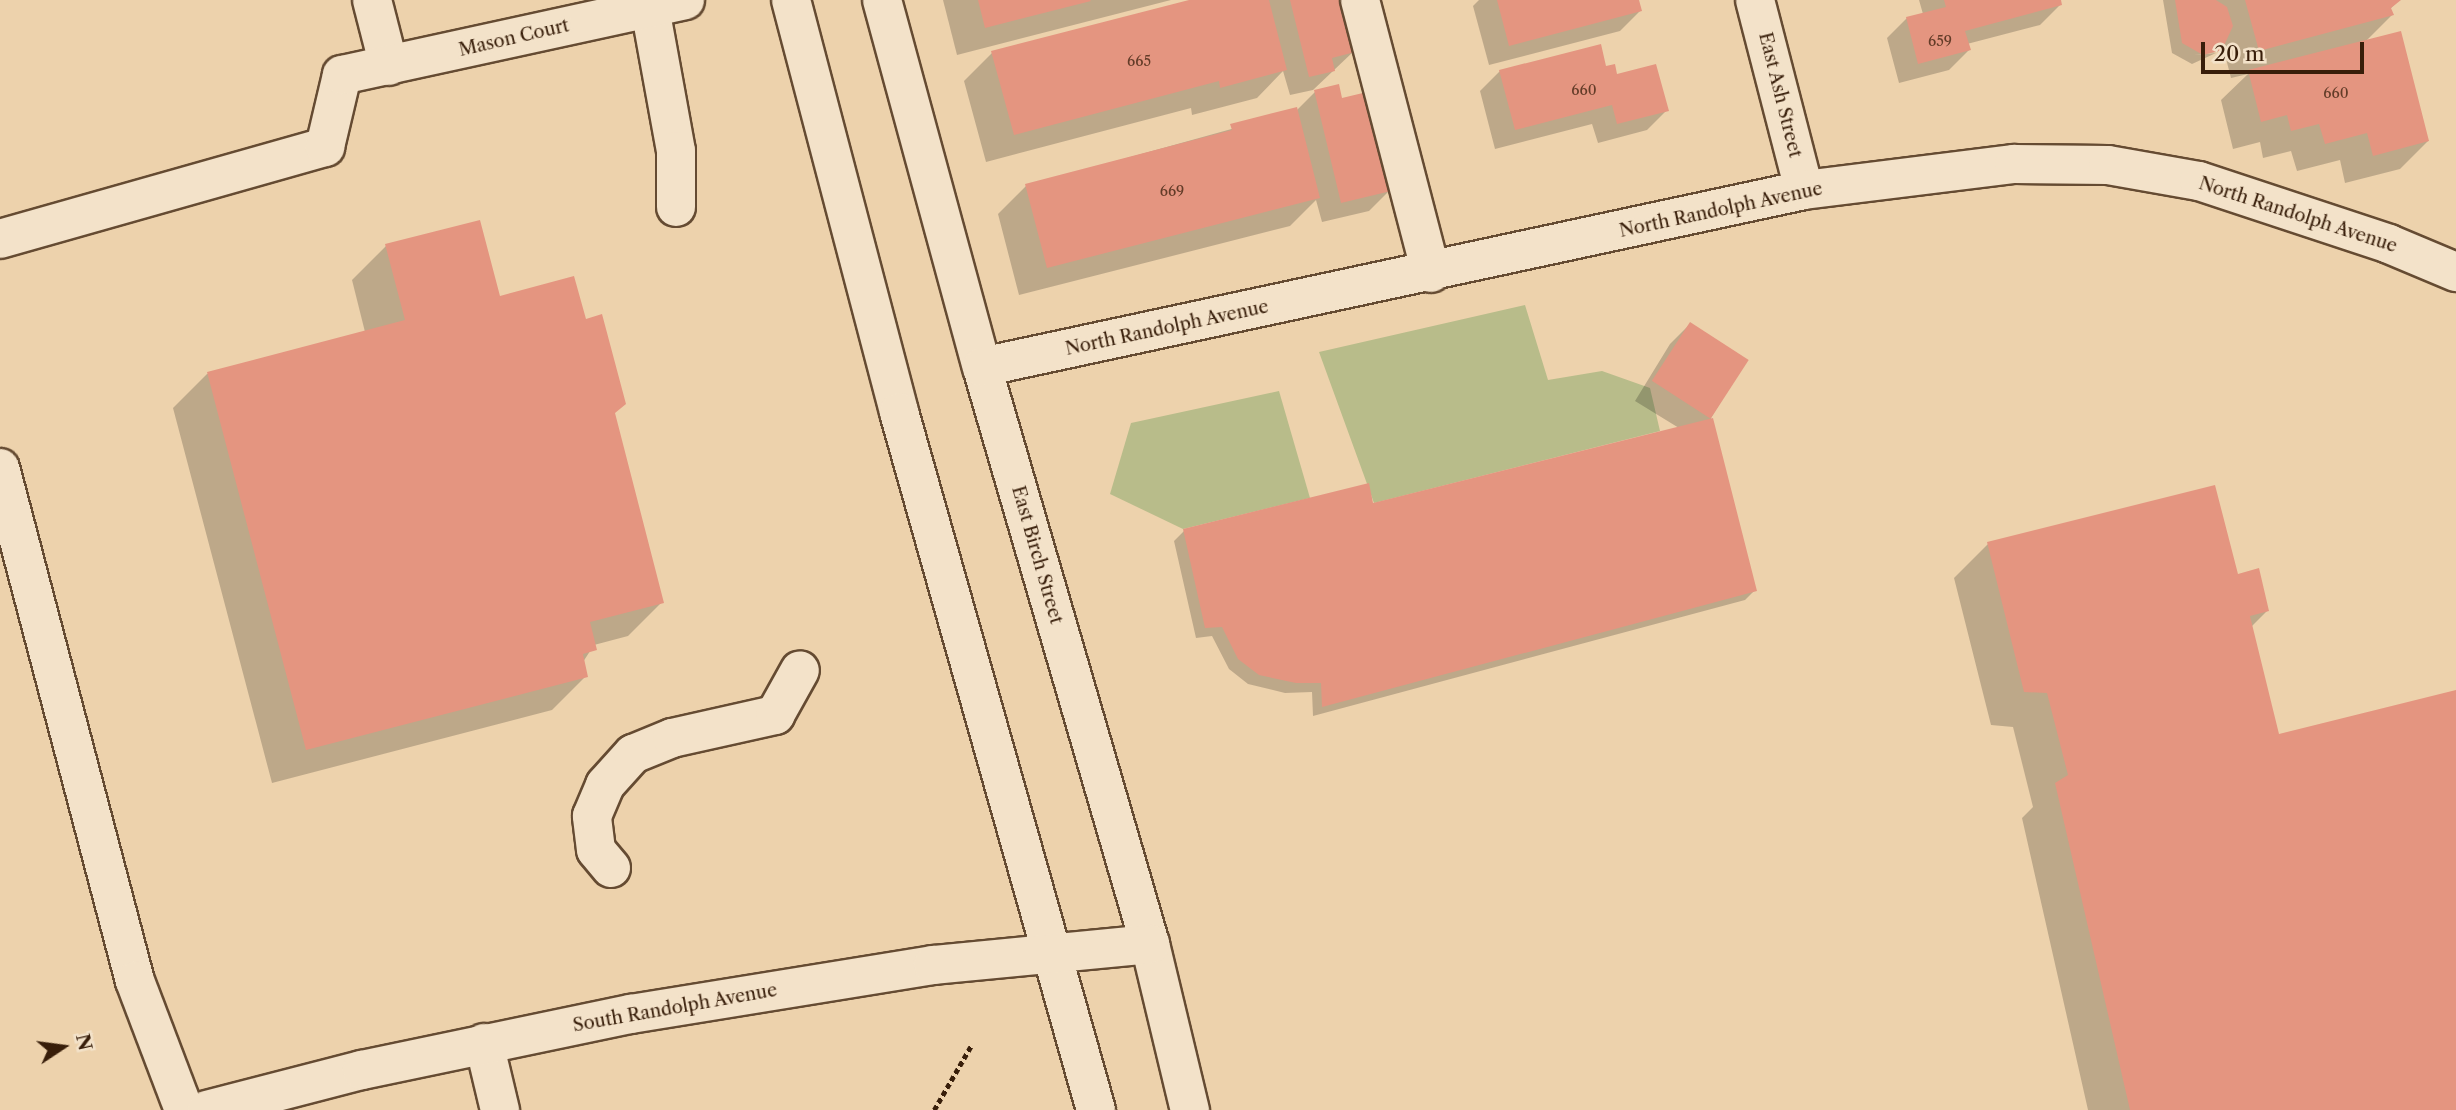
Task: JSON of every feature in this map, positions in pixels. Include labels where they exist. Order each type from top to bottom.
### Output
[{"type":"street","points":[[372,0],[389,66]]},
{"type":"street","points":[[791,0],[899,412],[1096,1110]]},
{"type":"street","name":"East Birch Street","points":[[881,0],[982,368],[1150,944],[1190,1110]]},
{"type":"street","points":[[1360,0],[1431,273]]},
{"type":"street","name":"East Ash Street","points":[[1755,0],[1804,190]]},
{"type":"street","points":[[668,4],[676,151],[676,207]]},
{"type":"street","name":"Mason Court","points":[[0,239],[325,147],[342,75],[668,4]]},
{"type":"street","name":"North Randolph Avenue","points":[[982,368],[1431,273],[1804,190],[2014,164],[2108,165],[2199,181],[2389,244],[2456,272]]},
{"type":"street","points":[[0,468],[135,981],[184,1110]]},
{"type":"street","points":[[611,868],[596,850],[592,816],[604,785],[633,754],[673,738],[775,715],[800,670]]},
{"type":"street","name":"South Randolph Avenue","points":[[207,1110],[484,1043],[907,969],[1053,950],[1150,944]]},
{"type":"street","points":[[484,1043],[500,1110]]},
{"type":"path","points":[[934,1110],[971,1046]]},
{"type":"green space","points":[[1525,305],[1548,380],[1602,371],[1650,388],[1660,431],[1374,503],[1319,352]]},
{"type":"green space","points":[[1279,391],[1310,498],[1183,529],[1110,494],[1131,423]]},
{"type":"building","points":[[978,0],[1090,0],[1091,1],[985,28]]},
{"type":"building","points":[[1189,0],[1269,0],[1287,70],[1220,88],[1219,81],[1014,135],[991,51]]},
{"type":"building","points":[[1290,0],[1342,0],[1355,52],[1332,58],[1335,71],[1309,77]]},
{"type":"building","points":[[1497,0],[1639,0],[1642,11],[1509,46]]},
{"type":"building","points":[[1944,0],[2061,0],[2062,5],[1965,31],[1971,50],[1918,64],[1906,17],[1946,7]]},
{"type":"building","points":[[2175,0],[2216,0],[2227,7],[2233,26],[2222,50],[2203,55],[2182,43]]},
{"type":"building","points":[[2245,0],[2401,0],[2391,8],[2394,15],[2259,51]]},
{"type":"building","points":[[2401,31],[2429,141],[2373,156],[2367,133],[2325,144],[2319,124],[2291,131],[2287,115],[2261,122],[2248,70]]},
{"type":"building","points":[[1601,44],[1606,66],[1615,64],[1617,74],[1656,64],[1669,111],[1617,124],[1612,105],[1515,130],[1499,70]]},
{"type":"building","points":[[1339,84],[1342,98],[1367,92],[1391,191],[1341,203],[1314,90]]},
{"type":"building","points":[[1297,107],[1320,198],[1047,268],[1025,184],[1232,130],[1230,124]]},
{"type":"building","points":[[480,220],[500,296],[574,276],[586,319],[602,314],[626,404],[615,413],[664,603],[590,622],[597,650],[583,654],[588,677],[306,750],[207,372],[405,320],[385,244]]},
{"type":"building","points":[[1690,322],[1749,360],[1711,419],[1652,381]]},
{"type":"building","points":[[1713,418],[1757,591],[1322,707],[1321,683],[1296,683],[1259,675],[1238,659],[1222,627],[1205,628],[1183,529],[1369,483],[1373,503]]},
{"type":"building","points":[[2215,485],[2238,574],[2259,568],[2269,611],[2250,616],[2279,734],[2456,690],[2456,1110],[2130,1110],[2055,783],[2068,775],[2047,693],[2024,692],[1987,542]]}]
